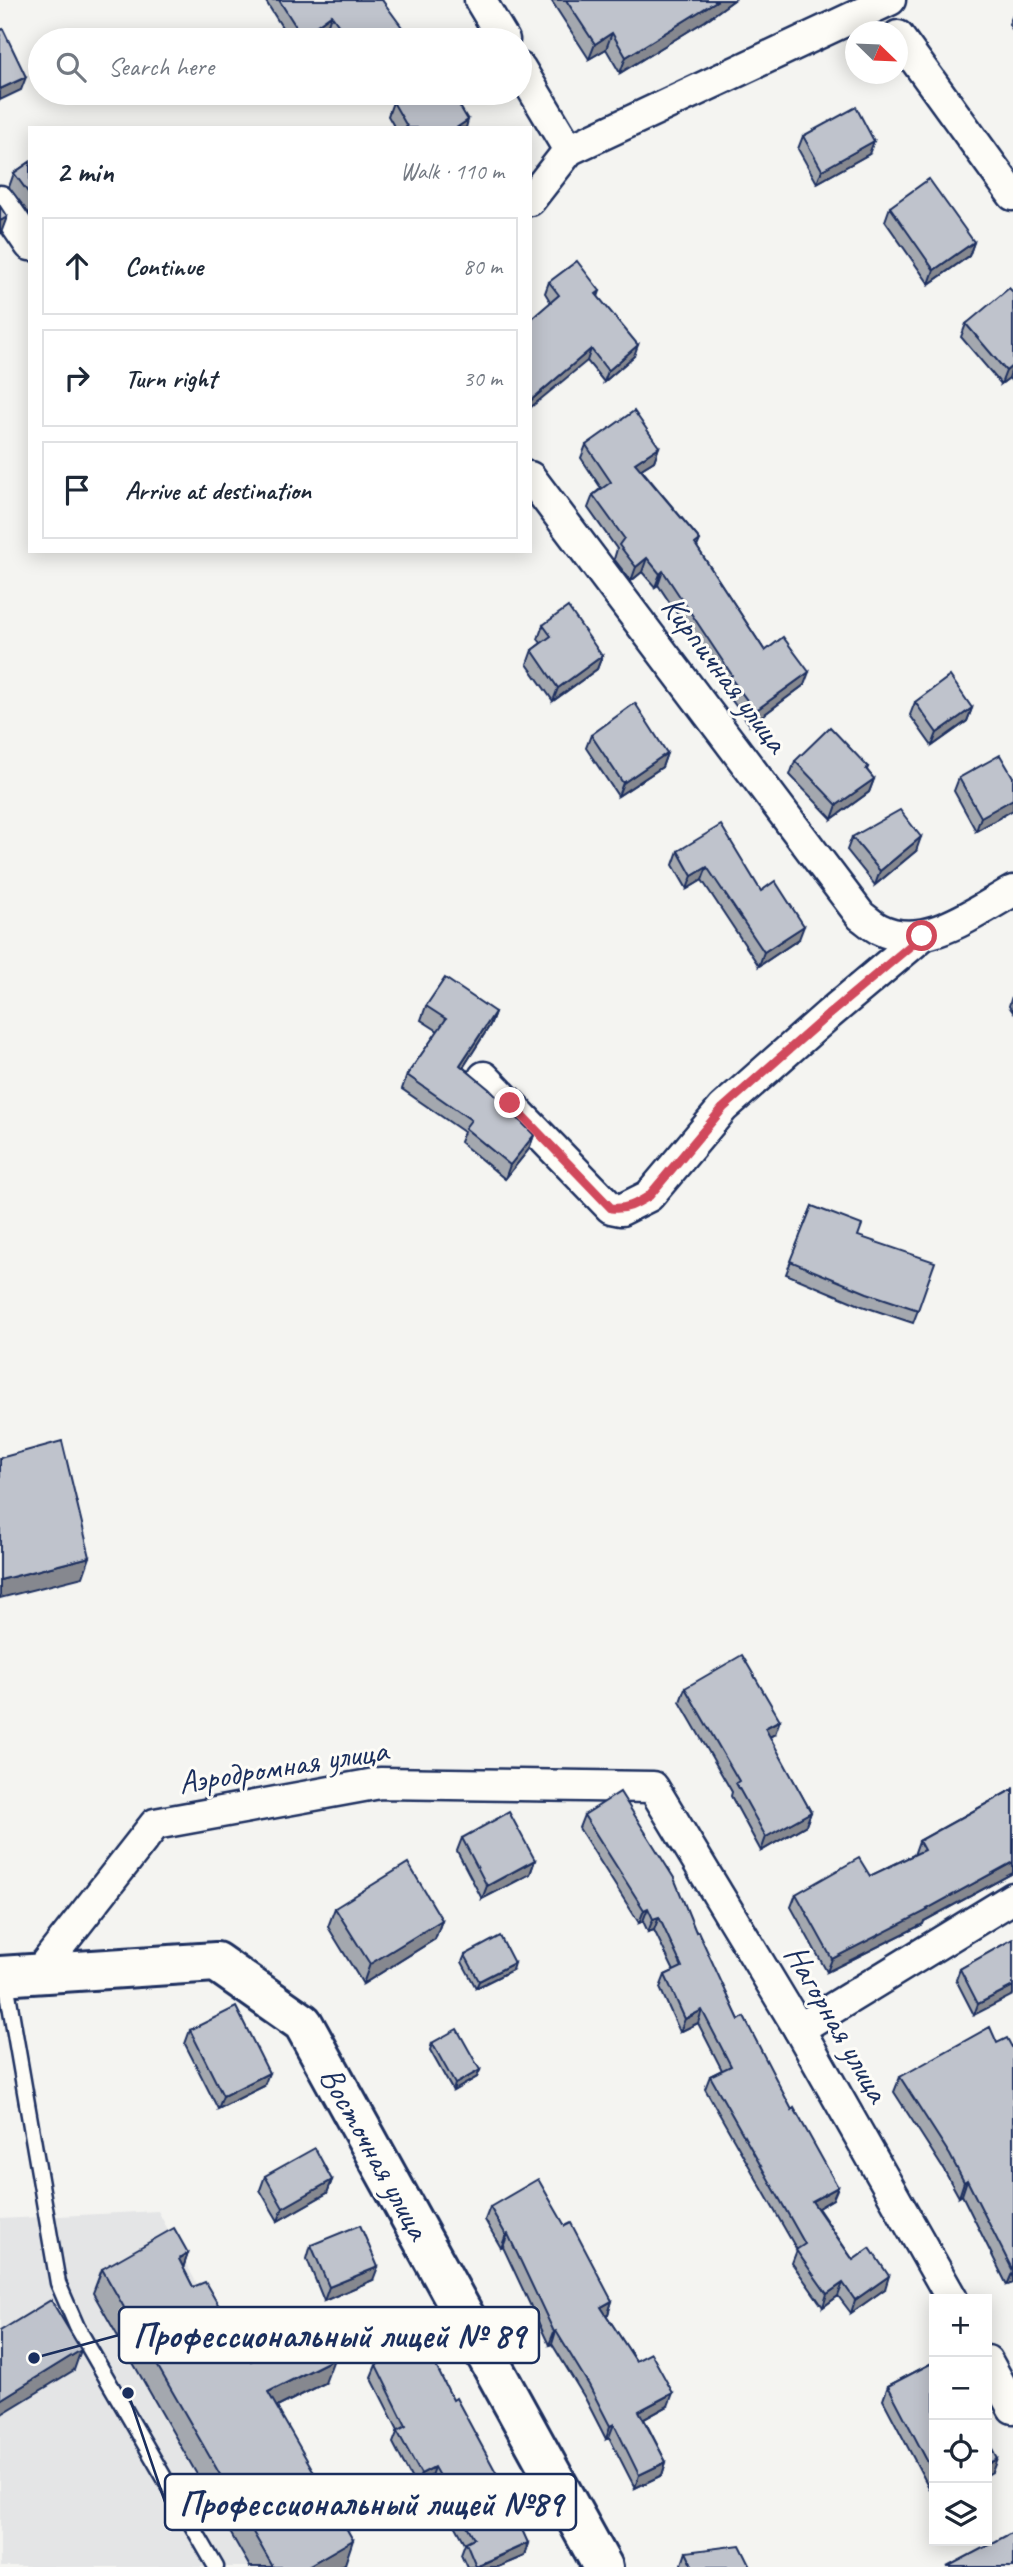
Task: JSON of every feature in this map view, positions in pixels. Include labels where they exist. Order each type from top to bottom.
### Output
[{"type":"street","points":[[480,0],[496,28]]},
{"type":"street","points":[[532,198],[569,150],[883,4],[890,21]]},
{"type":"street","points":[[908,51],[1013,195]]},
{"type":"street","points":[[532,88],[569,150]]},
{"type":"street","points":[[0,201],[28,242]]},
{"type":"street","name":"Кирпичная улица","points":[[532,480],[861,916],[879,929],[899,936],[922,936]]},
{"type":"street","points":[[484,1077],[611,1208],[621,1210],[649,1196],[723,1108],[922,936],[946,928],[1013,891]]},
{"type":"street","name":"Аэродромная улица","points":[[15,1974],[155,1824],[380,1783],[653,1787]]},
{"type":"street","name":"Нагорная улица","points":[[653,1787],[799,2029],[949,2294]]},
{"type":"street","points":[[799,2029],[1013,1898]]},
{"type":"street","name":"Восточная улица","points":[[15,1974],[216,1962],[303,2023],[603,2567]]},
{"type":"street","points":[[992,2370],[1013,2408]]},
{"type":"lane","points":[[15,1974],[58,2283],[77,2327],[216,2567]]},
{"type":"shaded area","points":[[158,2211],[348,2567],[0,2567],[0,2219]]},
{"type":"building","points":[[279,0],[382,0],[403,28],[340,28],[331,15],[313,28],[297,28]]},
{"type":"building","points":[[566,0],[718,0],[626,57],[612,33],[595,44]]},
{"type":"building","points":[[3,29],[26,77],[0,89],[0,30]]},
{"type":"building","points":[[395,105],[459,105],[468,120],[459,126],[407,126]]},
{"type":"building","points":[[856,107],[874,141],[822,170],[803,136]]},
{"type":"building","points":[[28,163],[28,192],[14,173]]},
{"type":"building","points":[[929,179],[974,242],[934,270],[890,207]]},
{"type":"building","points":[[0,206],[7,217],[0,221]]},
{"type":"building","points":[[577,261],[600,291],[596,294],[638,345],[608,371],[591,349],[532,399],[532,318],[559,295],[549,282]]},
{"type":"building","points":[[1009,288],[1013,292],[1013,365],[1006,371],[966,324]]},
{"type":"building","points":[[634,411],[659,447],[635,463],[700,540],[695,544],[765,651],[783,637],[809,672],[755,711],[730,677],[732,675],[663,571],[660,574],[647,558],[636,567],[619,545],[624,538],[593,495],[611,482],[586,445]]},
{"type":"building","points":[[568,607],[602,656],[558,688],[532,650],[551,636],[543,625]]},
{"type":"building","points":[[950,676],[972,708],[937,733],[915,702]]},
{"type":"building","points":[[635,703],[667,753],[623,783],[591,735]]},
{"type":"building","points":[[830,727],[868,767],[866,769],[874,779],[837,805],[795,761]]},
{"type":"building","points":[[1000,755],[1013,777],[1013,799],[981,817],[959,778]]},
{"type":"building","points":[[900,810],[921,837],[880,871],[852,837]]},
{"type":"building","points":[[721,825],[761,891],[775,881],[804,926],[764,952],[707,867],[692,876],[678,851]]},
{"type":"building","points":[[445,978],[495,1012],[460,1065],[489,1089],[534,1135],[510,1165],[465,1128],[471,1120],[407,1075],[446,1019],[426,1006]]},
{"type":"building","points":[[812,1206],[862,1225],[858,1236],[935,1262],[918,1310],[867,1293],[790,1261]]},
{"type":"building","points":[[62,1441],[90,1557],[0,1580],[0,1458]]},
{"type":"building","points":[[742,1655],[780,1720],[765,1728],[811,1812],[766,1837],[736,1783],[739,1781],[685,1688]]},
{"type":"building","points":[[1013,1789],[1013,1862],[928,1910],[832,1959],[796,1894],[859,1858],[870,1876],[924,1850],[919,1841]]},
{"type":"building","points":[[620,1792],[674,1878],[696,1932],[698,1931],[739,2020],[744,2017],[792,2110],[794,2108],[838,2187],[812,2201],[853,2260],[870,2248],[889,2276],[855,2300],[843,2283],[827,2294],[796,2250],[805,2244],[710,2076],[731,2066],[702,2010],[685,2019],[665,1975],[682,1967],[659,1917],[653,1919],[648,1908],[644,1910],[584,1815]]},
{"type":"building","points":[[509,1812],[535,1860],[487,1886],[462,1838]]},
{"type":"building","points":[[408,1863],[442,1920],[370,1964],[335,1908]]},
{"type":"building","points":[[500,1936],[514,1963],[479,1981],[465,1955]]},
{"type":"building","points":[[1013,1939],[1013,1986],[978,2004],[960,1969]]},
{"type":"building","points":[[236,2007],[269,2073],[223,2096],[190,2030]]},
{"type":"building","points":[[990,2027],[997,2043],[1007,2038],[1013,2049],[1013,2271],[967,2180],[964,2182],[900,2077]]},
{"type":"building","points":[[457,2029],[480,2070],[455,2084],[432,2043]]},
{"type":"building","points":[[315,2148],[332,2180],[283,2208],[265,2176]]},
{"type":"building","points":[[538,2179],[565,2226],[571,2223],[612,2301],[601,2307],[636,2361],[651,2353],[673,2393],[639,2411],[666,2462],[639,2475],[614,2424],[610,2426],[589,2385],[556,2331],[554,2332],[508,2234],[506,2235],[490,2207]]},
{"type":"building","points":[[360,2225],[378,2267],[329,2287],[311,2245]]},
{"type":"building","points":[[174,2228],[188,2253],[179,2259],[193,2287],[205,2282],[251,2361],[318,2328],[334,2359],[268,2392],[353,2540],[306,2567],[273,2567],[102,2269]]},
{"type":"building","points":[[51,2300],[81,2350],[0,2400],[0,2331]]},
{"type":"building","points":[[423,2340],[453,2400],[456,2398],[498,2476],[528,2543],[476,2566],[466,2542],[474,2538],[434,2467],[421,2474],[397,2431],[406,2426],[376,2365]]},
{"type":"building","points":[[929,2365],[929,2464],[888,2386]]},
{"type":"building","points":[[1013,2532],[1013,2567],[947,2567],[987,2546],[992,2546],[992,2543]]},
{"type":"building","points":[[740,2545],[751,2567],[693,2567],[686,2552]]},
{"type":"place","name":"Профессиональный лицей № 89","points":[[34,2358]]},
{"type":"place","name":"Профессиональный лицей №89","points":[[128,2393]]},
{"type":"route","points":[[510,1103],[611,1208],[621,1210],[634,1205],[649,1196],[723,1108],[922,936]]}]
